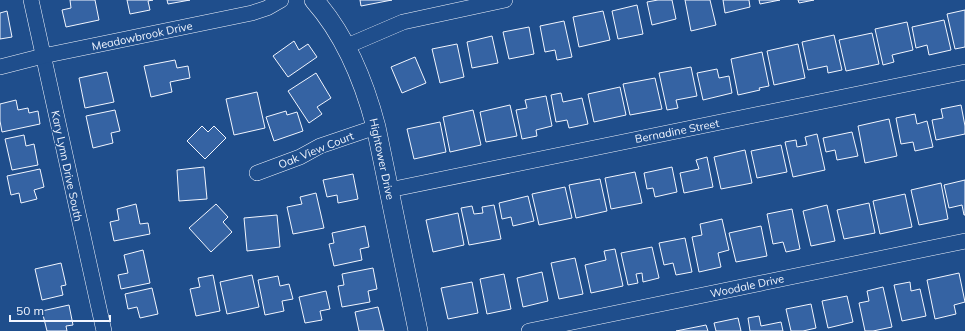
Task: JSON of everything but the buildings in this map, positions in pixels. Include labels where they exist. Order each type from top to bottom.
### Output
[{"type":"main road","name":"Hightower Drive","points":[[314,0],[324,11],[347,46],[368,99],[376,127],[418,331]]},
{"type":"street","name":"Kary Lynn Drive South","points":[[31,0],[104,331]]},
{"type":"street","name":"Meadowbrook Drive","points":[[0,67],[43,56],[252,13],[267,8],[281,0]]},
{"type":"street","points":[[347,46],[403,22],[505,0]]},
{"type":"street","name":"Bernadine Street","points":[[389,190],[965,72]]},
{"type":"street","name":"Oak View Court","points":[[256,173],[300,157],[320,146],[376,127]]},
{"type":"street","name":"Woodale Drive","points":[[528,331],[965,241]]}]
